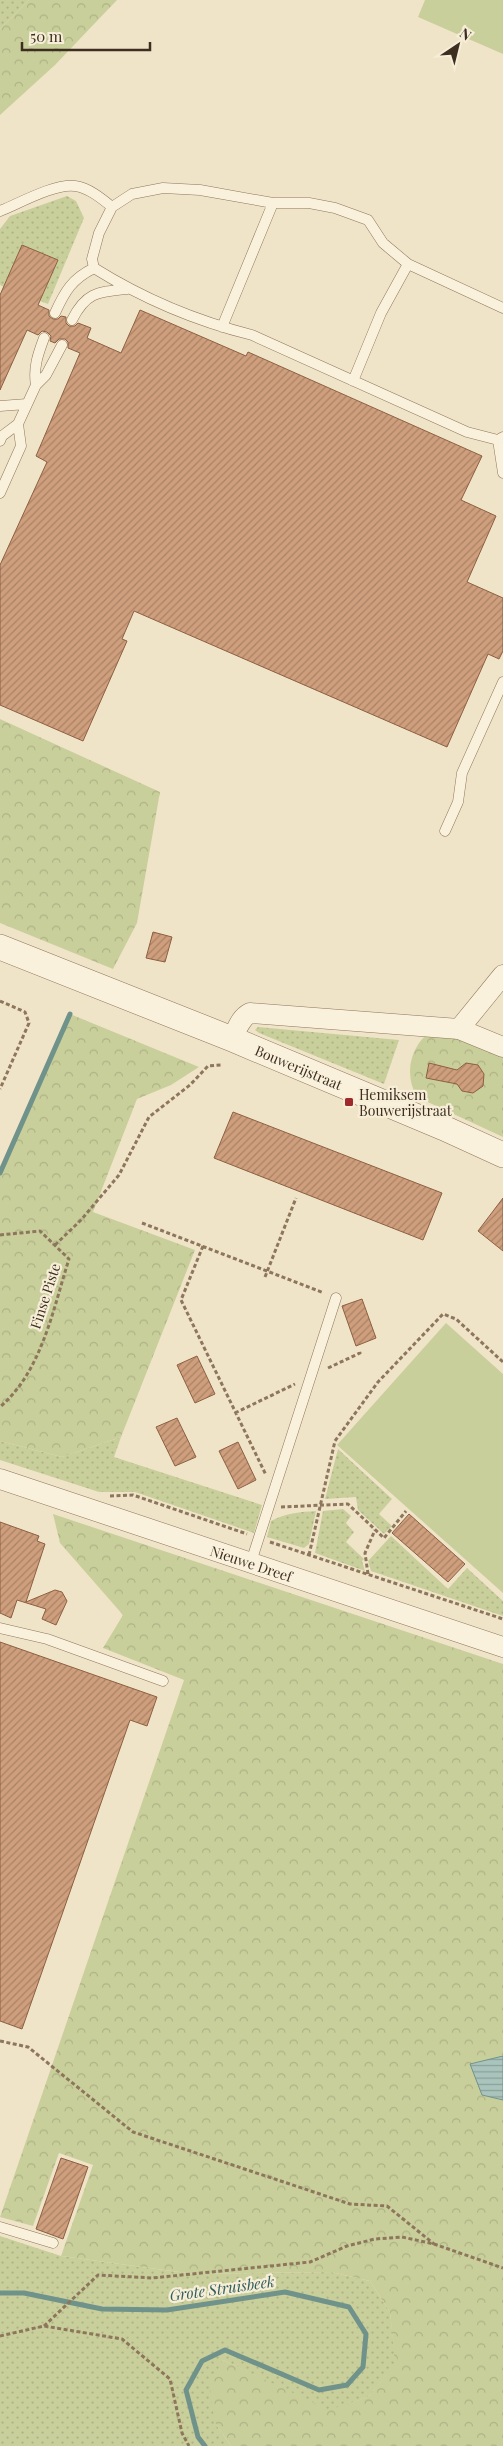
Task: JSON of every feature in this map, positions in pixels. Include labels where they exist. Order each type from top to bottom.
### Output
[{"type":"street","name":"Bouwerijstraat","points":[[0,947],[232,1039],[444,1128],[503,1155]]},
{"type":"street","points":[[459,1029],[503,975]]},
{"type":"street","points":[[232,1039],[239,1024],[250,1013],[459,1029],[503,1047]]},
{"type":"street","name":"Nieuwe Dreef","points":[[0,1479],[503,1646]]},
{"type":"lane","points":[[0,211],[53,190],[74,185],[92,192],[112,207]]},
{"type":"lane","points":[[503,308],[408,264],[383,243],[368,220],[335,208],[309,203],[273,203],[200,190],[164,188],[132,194],[112,207],[99,233],[92,258],[94,268],[127,289],[222,327],[252,335],[467,432],[501,439],[503,473]]},
{"type":"lane","points":[[222,327],[273,203]]},
{"type":"lane","points":[[353,381],[381,313],[408,264]]},
{"type":"lane","points":[[55,313],[67,288],[79,275],[94,268]]},
{"type":"lane","points":[[72,320],[86,299],[100,292],[127,289]]},
{"type":"lane","points":[[36,386],[34,372],[37,356],[44,338]]},
{"type":"lane","points":[[1,437],[18,424],[36,386],[46,375],[62,345]]},
{"type":"lane","points":[[0,406],[27,404]]},
{"type":"lane","points":[[0,493],[21,446],[18,424]]},
{"type":"lane","points":[[445,832],[458,802],[462,773],[503,682]]},
{"type":"lane","points":[[251,1562],[336,1298]]},
{"type":"lane","points":[[0,1628],[47,1639],[163,1682]]},
{"type":"lane","points":[[0,2227],[53,2243]]},
{"type":"path","points":[[0,1001],[25,1012],[28,1024],[0,1089]]},
{"type":"path","points":[[55,1245],[81,1220],[118,1175],[149,1117],[190,1085],[208,1066],[221,1065]]},
{"type":"path","points":[[265,1277],[296,1198]]},
{"type":"path","points":[[142,1223],[336,1298]]},
{"type":"path","name":"Finse Piste","points":[[0,1235],[40,1231],[69,1258],[43,1339],[25,1381],[0,1407]]},
{"type":"path","points":[[203,1246],[181,1300],[274,1491]]},
{"type":"path","points":[[308,1555],[335,1441],[378,1382],[443,1314],[456,1319],[503,1362]]},
{"type":"path","points":[[268,1508],[348,1504],[384,1538],[406,1511]]},
{"type":"path","points":[[368,1574],[365,1553],[375,1530]]},
{"type":"path","points":[[0,2041],[28,2047],[133,2132],[350,2204],[387,2206],[434,2244]]},
{"type":"path","points":[[44,2326],[98,2275],[152,2278],[310,2262],[347,2246],[375,2239],[402,2238],[434,2244],[503,2268]]},
{"type":"path","points":[[0,2336],[44,2326],[122,2339],[170,2379],[182,2433],[189,2446]]},
{"type":"green space","points":[[0,0],[29,0],[0,29]]},
{"type":"green space","points":[[29,0],[117,0],[55,65],[0,115],[0,29]]},
{"type":"green space","points":[[425,0],[503,0],[503,54],[418,17]]},
{"type":"green space","points":[[67,196],[76,201],[84,218],[48,304],[40,301],[58,260],[22,245],[4,287],[0,285],[0,229],[10,216]]},
{"type":"green space","points":[[0,719],[160,792],[137,923],[113,969],[0,923]]},
{"type":"green space","points":[[70,1014],[199,1067],[171,1085],[137,1099],[93,1212],[195,1250],[121,1437],[62,1457],[0,1441],[0,1173]]},
{"type":"green space","points":[[258,1027],[399,1040],[384,1084],[259,1033],[255,1030]]},
{"type":"green space","points":[[425,1036],[449,1037],[503,1054],[503,1137],[417,1097],[411,1081],[410,1065],[415,1049]]},
{"type":"green space","points":[[446,1323],[503,1374],[503,1593],[337,1445]]},
{"type":"green space","points":[[121,1437],[114,1457],[262,1505],[254,1533],[135,1492],[99,1492],[0,1460],[0,1441],[62,1457]]},
{"type":"green space","points":[[338,1449],[392,1499],[379,1514],[392,1526],[384,1534],[358,1510],[356,1497],[325,1499]]},
{"type":"green space","points":[[343,1509],[351,1516],[346,1523],[354,1532],[346,1542],[364,1559],[362,1561],[365,1571],[315,1553],[323,1511]]},
{"type":"green space","points":[[316,1511],[309,1544],[304,1548],[267,1537],[271,1521],[299,1512]]},
{"type":"green space","points":[[53,1514],[503,1664],[503,2056],[471,2064],[482,2095],[503,2100],[503,2446],[231,2446],[215,2423],[209,2385],[223,2360],[329,2410],[368,2397],[395,2365],[390,2312],[370,2281],[331,2272],[194,2274],[61,2256],[93,2165],[59,2153],[33,2226],[0,2217],[184,1680],[103,1648],[123,1615],[60,1543]]},
{"type":"green space","points":[[391,1536],[448,1589],[467,1568],[503,1601],[503,1616],[371,1571],[368,1561]]},
{"type":"green space","points":[[0,2236],[61,2256],[194,2274],[331,2272],[370,2281],[390,2312],[396,2365],[368,2397],[329,2411],[223,2360],[215,2423],[231,2446],[0,2446]]},
{"type":"water","points":[[503,2056],[503,2100],[482,2095],[470,2064]]},
{"type":"building","points":[[22,245],[58,260],[38,305],[49,310],[49,316],[53,319],[58,319],[61,316],[66,317],[66,323],[69,326],[75,326],[78,323],[91,328],[87,338],[121,353],[140,310],[246,356],[248,352],[482,456],[461,500],[496,516],[467,582],[503,598],[503,651],[499,659],[488,654],[447,747],[134,611],[122,639],[127,641],[83,741],[0,705],[0,565],[47,462],[36,456],[80,353],[68,348],[68,342],[65,339],[59,339],[55,343],[50,341],[51,336],[47,332],[42,331],[38,335],[27,330],[0,390],[0,295]]},
{"type":"building","points":[[153,932],[172,937],[165,962],[146,958]]},
{"type":"building","points":[[429,1063],[457,1070],[466,1063],[478,1065],[484,1074],[483,1086],[473,1093],[462,1091],[457,1084],[426,1078]]},
{"type":"building","points":[[233,1112],[442,1193],[423,1240],[214,1158]]},
{"type":"building","points":[[503,1198],[503,1251],[478,1231]]},
{"type":"building","points":[[362,1299],[376,1338],[356,1346],[342,1306]]},
{"type":"building","points":[[197,1356],[215,1394],[195,1403],[177,1365]]},
{"type":"building","points":[[177,1418],[196,1457],[175,1466],[156,1427]]},
{"type":"building","points":[[238,1442],[256,1480],[238,1489],[219,1451]]},
{"type":"building","points":[[409,1514],[465,1564],[448,1582],[392,1533]]},
{"type":"building","points":[[0,1522],[39,1536],[37,1541],[45,1544],[26,1602],[55,1590],[62,1592],[67,1601],[56,1625],[42,1619],[46,1609],[17,1600],[11,1618],[0,1613]]},
{"type":"building","points":[[0,1642],[157,1697],[147,1726],[130,1720],[22,2029],[0,2021]]},
{"type":"building","points":[[61,2158],[88,2167],[63,2239],[36,2229]]},
{"type":"waterway","points":[[0,1173],[70,1014]]},
{"type":"waterway","name":"Grote Struisbeek","points":[[0,2293],[24,2293],[102,2309],[167,2310],[285,2292],[349,2307],[366,2334],[363,2367],[347,2385],[319,2390],[225,2350],[202,2361],[186,2390],[198,2437],[205,2446]]},
{"type":"place","name":"Hemiksem Bouwerijstraat","points":[[349,1102]]}]
